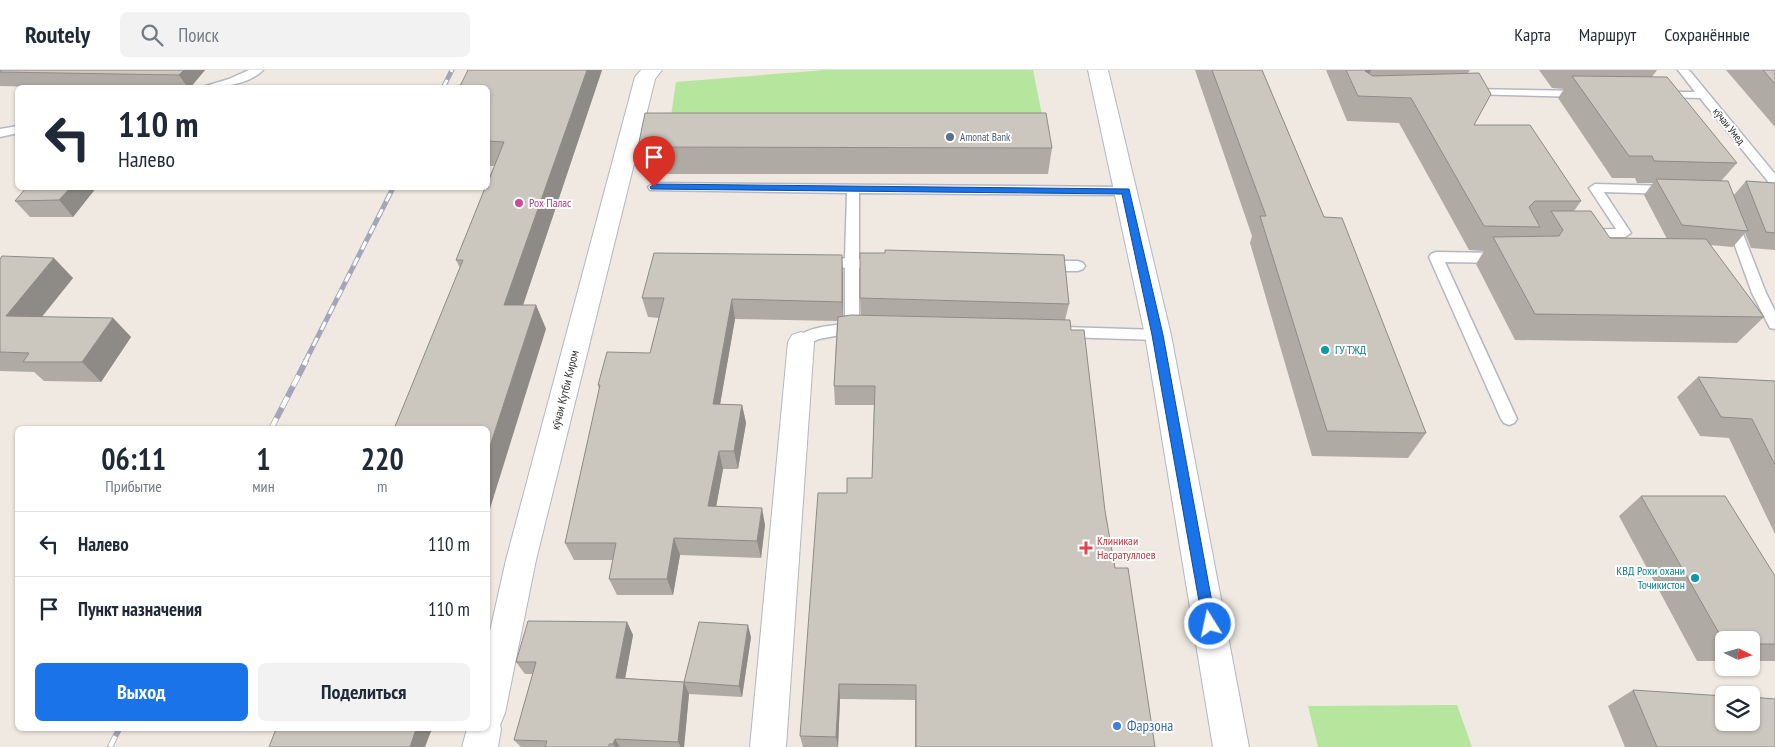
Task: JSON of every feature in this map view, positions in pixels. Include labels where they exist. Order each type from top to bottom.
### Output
[{"type":"street","name":"кӯчаи Кутби Киром","points":[[490,704],[521,560],[645,77],[652,70]]},
{"type":"street","points":[[1098,70],[1158,335],[1232,747]]},
{"type":"street","points":[[768,747],[801,342]]},
{"type":"street","points":[[480,747],[484,731]]},
{"type":"lane","points":[[216,85],[232,81],[258,70]]},
{"type":"lane","name":"кӯчаи Умед","points":[[1683,70],[1704,95],[1772,189]]},
{"type":"lane","points":[[1462,92],[1597,94]]},
{"type":"lane","points":[[1655,95],[1704,95]]},
{"type":"lane","points":[[0,133],[15,130]]},
{"type":"lane","points":[[654,187],[1126,191]]},
{"type":"lane","points":[[852,327],[853,188]]},
{"type":"lane","points":[[1577,232],[1625,233],[1594,188],[1682,190]]},
{"type":"lane","points":[[1728,210],[1759,293],[1775,324]]},
{"type":"lane","points":[[1509,420],[1436,257],[1516,258]]},
{"type":"lane","points":[[833,263],[891,264]]},
{"type":"lane","points":[[1029,265],[1078,266]]},
{"type":"lane","points":[[801,342],[816,334],[852,327],[872,328]]},
{"type":"lane","points":[[1050,332],[1158,335]]},
{"type":"green space","points":[[825,70],[1033,70],[1045,130],[669,129],[676,82]]},
{"type":"green space","points":[[1457,705],[1472,747],[1318,747],[1308,706]]},
{"type":"building","points":[[0,70],[184,70],[179,75],[0,72]]},
{"type":"building","points":[[468,70],[587,70],[504,305],[536,305],[490,446],[490,426],[395,426],[463,260],[456,260],[484,190],[490,190],[490,177],[504,142],[490,141],[490,85],[460,85]]},
{"type":"building","points":[[1212,70],[1262,70],[1324,217],[1342,218],[1426,433],[1327,431],[1260,216],[1266,216]]},
{"type":"building","points":[[1346,70],[1367,70],[1365,71],[1373,76],[1479,73],[1491,94],[1474,125],[1530,125],[1581,201],[1535,201],[1529,207],[1540,227],[1484,226],[1411,98],[1358,96]]},
{"type":"building","points":[[1763,70],[1775,70],[1775,84]]},
{"type":"building","points":[[1572,76],[1667,77],[1737,163],[1654,161],[1652,156],[1629,156]]},
{"type":"building","points":[[645,113],[1046,113],[1052,148],[638,147]]},
{"type":"building","points":[[1656,179],[1728,181],[1748,231],[1682,225]]},
{"type":"building","points":[[1746,181],[1775,183],[1775,233],[1766,232]]},
{"type":"building","points":[[24,190],[68,190],[59,200],[15,201]]},
{"type":"building","points":[[1551,211],[1591,211],[1610,238],[1706,239],[1764,317],[1535,314],[1493,237],[1559,236],[1563,230]]},
{"type":"building","points":[[885,250],[1064,255],[1069,304],[860,298],[860,253],[885,253]]},
{"type":"building","points":[[654,253],[842,255],[842,302],[732,299],[713,404],[742,405],[734,451],[719,451],[708,506],[762,508],[757,541],[674,538],[667,579],[609,579],[616,543],[565,543],[600,385],[598,385],[607,352],[650,353],[664,298],[642,298]]},
{"type":"building","points":[[2,256],[54,258],[6,316],[113,318],[82,362],[23,362],[29,353],[0,352],[0,259]]},
{"type":"building","points":[[851,315],[1070,320],[1071,330],[1084,330],[1105,511],[1115,568],[1128,568],[1155,747],[916,747],[916,685],[839,684],[836,737],[800,736],[818,493],[847,493],[847,478],[872,478],[875,386],[834,386],[838,317]]},
{"type":"building","points":[[1698,377],[1775,381],[1775,465],[1752,419],[1721,417]]},
{"type":"building","points":[[1641,496],[1725,496],[1775,576],[1775,644],[1760,644],[1760,631],[1718,631]]},
{"type":"building","points":[[528,621],[627,622],[616,678],[684,682],[678,742],[615,739],[613,744],[609,744],[609,747],[545,747],[547,741],[514,740],[536,662],[516,662]]},
{"type":"building","points":[[699,622],[748,625],[739,686],[684,682]]},
{"type":"building","points":[[1633,690],[1715,695],[1715,731],[1760,731],[1760,698],[1775,699],[1775,747],[1657,747]]},
{"type":"building","points":[[275,731],[415,731],[410,747],[269,747]]},
{"type":"railway","points":[[444,85],[452,70]]},
{"type":"railway","points":[[305,362],[392,190]]},
{"type":"railway","points":[[273,426],[306,361]]},
{"type":"railway","points":[[110,747],[118,731]]},
{"type":"place","name":"Amonat Bank","points":[[950,137]]},
{"type":"place","name":"Рох Палас","points":[[519,203]]},
{"type":"place","name":"ГУ ТЖД","points":[[1325,350]]},
{"type":"place","name":"Клиникаи Насратуллоев","points":[[1086,548]]},
{"type":"place","name":"КВД Рохи охани Точикистон","points":[[1695,578]]},
{"type":"place","name":"Фарзона","points":[[1117,726]]},
{"type":"route","points":[[654,187],[1126,191],[1158,335],[1210,624]]}]
